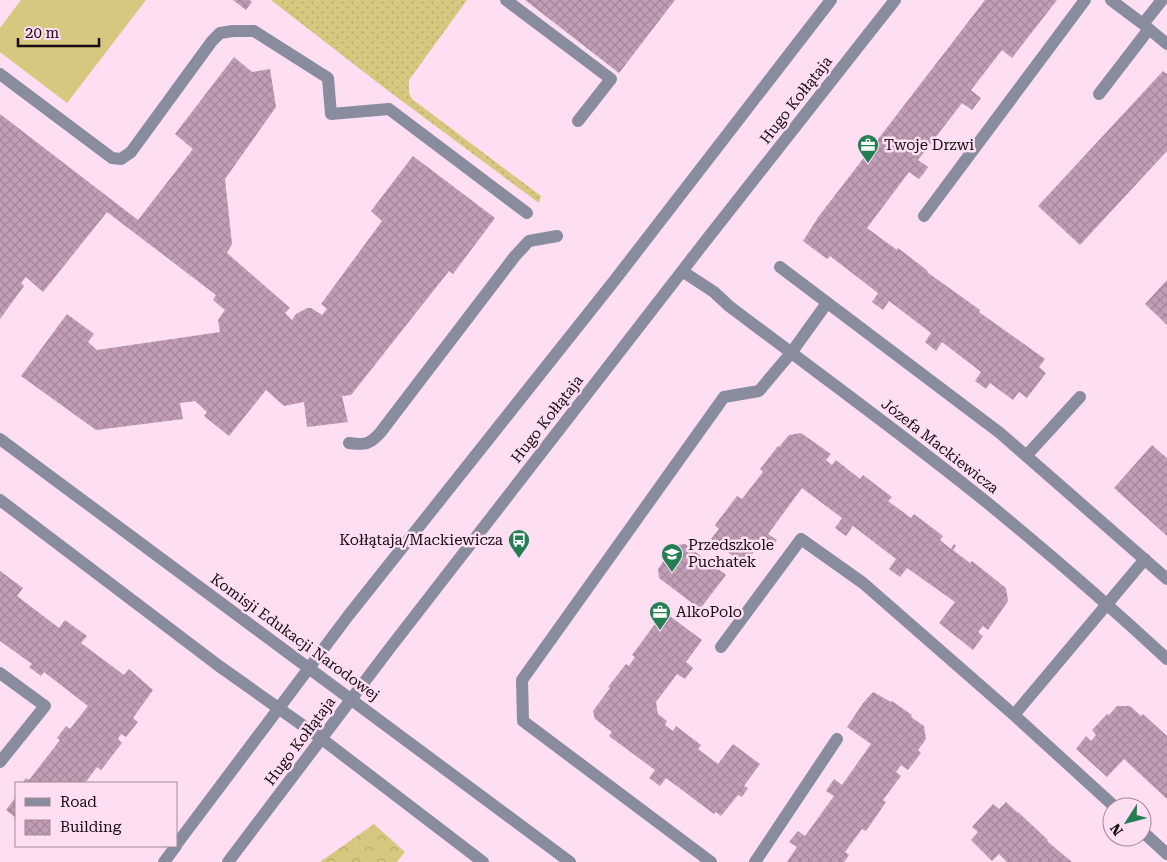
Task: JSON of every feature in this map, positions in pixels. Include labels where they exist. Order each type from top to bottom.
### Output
[{"type":"street","points":[[506,0],[610,79],[578,120]]},
{"type":"street","points":[[178,843],[278,708],[614,281],[831,0]]},
{"type":"street","name":"Hugo Kołłątaja","points":[[228,862],[390,648],[895,0]]},
{"type":"street","points":[[924,216],[1085,0]]},
{"type":"street","points":[[1111,0],[1167,44]]},
{"type":"street","points":[[1098,94],[1146,27],[1162,0]]},
{"type":"street","points":[[0,74],[112,158],[121,160],[130,152],[212,41],[220,33],[254,31],[328,78],[331,114],[389,108],[528,213]]},
{"type":"street","points":[[349,443],[365,445],[373,441],[515,256],[529,242],[557,236]]},
{"type":"street","points":[[780,267],[1000,433],[1167,579]]},
{"type":"street","name":"Józefa Mackiewicza","points":[[682,271],[714,292],[729,306],[898,433],[991,506],[1106,604],[1167,660]]},
{"type":"street","points":[[711,862],[523,721],[522,680],[724,397],[758,391],[791,353],[827,303]]},
{"type":"street","points":[[1026,456],[1080,397]]},
{"type":"street","name":"Komisji Edukacji Narodowej","points":[[0,439],[570,862]]},
{"type":"street","points":[[0,500],[219,666],[322,739],[483,862]]},
{"type":"street","points":[[721,647],[802,538],[863,583],[1104,797]]},
{"type":"street","points":[[1014,716],[1145,559]]},
{"type":"street","points":[[0,674],[45,706],[0,762]]},
{"type":"street","points":[[755,862],[837,739]]},
{"type":"street","points":[[1152,840],[1167,854]]},
{"type":"street","points":[[164,862],[175,847]]},
{"type":"green space","points":[[21,0],[146,0],[67,103],[0,52],[0,28]]},
{"type":"green space","points":[[271,0],[467,0],[409,80],[409,93],[412,99],[541,196],[539,203],[382,86]]},
{"type":"green space","points":[[374,824],[405,852],[397,862],[320,862]]},
{"type":"building","points":[[233,0],[249,0],[252,2],[246,10]]},
{"type":"building","points":[[525,0],[675,0],[619,73]]},
{"type":"building","points":[[985,0],[1057,0],[1012,58],[1002,50],[971,90],[981,98],[972,110],[962,103],[918,160],[928,167],[924,173],[919,179],[909,172],[867,228],[897,250],[898,248],[927,272],[980,310],[979,312],[1045,359],[1039,367],[1046,373],[1027,398],[1019,392],[1013,400],[990,383],[986,389],[975,381],[981,372],[942,342],[936,351],[925,342],[931,333],[889,301],[883,310],[872,302],[878,293],[830,256],[827,259],[803,241],[819,216]]},
{"type":"building","points":[[234,57],[252,72],[270,69],[276,107],[225,179],[232,244],[227,253],[290,308],[285,313],[292,320],[296,314],[307,308],[311,308],[322,315],[327,309],[321,304],[382,221],[371,211],[413,156],[495,218],[453,274],[449,271],[351,395],[342,396],[348,422],[307,427],[304,402],[284,406],[266,390],[229,436],[204,416],[207,412],[195,401],[180,403],[183,419],[96,430],[21,376],[67,314],[94,334],[88,342],[97,350],[220,332],[218,320],[225,310],[213,300],[216,295],[107,212],[43,292],[26,277],[21,283],[24,286],[0,319],[0,114],[138,220],[193,149],[175,134]]},
{"type":"building","points":[[1163,71],[1167,74],[1167,151],[1080,245],[1038,206]]},
{"type":"building","points":[[1167,280],[1167,325],[1145,304]]},
{"type":"building","points":[[801,433],[831,454],[826,460],[832,465],[836,460],[860,479],[863,475],[892,497],[888,501],[911,518],[914,514],[943,536],[940,540],[951,549],[954,544],[956,546],[953,550],[970,563],[972,561],[1006,588],[1008,601],[988,630],[983,626],[978,632],[983,636],[973,650],[939,623],[955,602],[907,568],[900,577],[889,569],[896,559],[853,526],[846,536],[835,528],[842,518],[802,488],[768,534],[777,540],[769,551],[759,545],[744,565],[711,539],[719,529],[715,525],[737,496],[742,499],[763,472],[760,469],[778,446],[789,435]]},
{"type":"building","points":[[1152,445],[1167,458],[1167,536],[1114,488]]},
{"type":"building","points":[[685,544],[726,575],[700,609],[659,578],[658,569],[665,559],[667,560],[670,557],[669,554],[676,545]]},
{"type":"building","points":[[0,571],[23,588],[17,596],[59,628],[65,620],[87,636],[81,643],[124,675],[129,669],[153,690],[133,718],[138,722],[126,737],[121,734],[118,739],[122,743],[101,770],[97,767],[86,782],[23,782],[26,778],[29,780],[60,740],[57,738],[66,726],[70,729],[88,706],[44,672],[41,676],[29,667],[32,664],[0,641]]},
{"type":"building","points":[[667,614],[702,640],[686,662],[693,668],[685,679],[677,674],[656,702],[658,714],[667,721],[665,725],[673,731],[676,726],[701,745],[698,749],[718,764],[733,744],[760,764],[744,786],[748,788],[742,797],[738,795],[721,816],[716,812],[714,814],[666,778],[660,786],[649,778],[655,770],[609,736],[612,732],[595,719],[593,711],[610,688],[608,687],[626,664],[629,666],[635,657],[632,655],[655,624],[658,626]]},
{"type":"building","points":[[873,692],[892,701],[924,726],[926,739],[918,750],[921,753],[908,770],[901,765],[896,772],[901,776],[883,800],[886,802],[866,831],[862,829],[845,852],[849,855],[844,862],[787,862],[797,847],[789,842],[798,831],[805,836],[834,796],[826,791],[834,779],[842,785],[871,744],[847,727]]},
{"type":"building","points":[[1117,706],[1130,706],[1141,716],[1143,714],[1167,736],[1167,799],[1124,759],[1107,777],[1076,749],[1086,736],[1091,741],[1096,735],[1092,730]]},
{"type":"building","points":[[15,798],[15,817],[6,810]]},
{"type":"building","points":[[1006,802],[1072,862],[1007,862],[999,854],[992,861],[971,840],[978,832],[972,827],[993,804],[999,809]]},
{"type":"place","name":"Twoje Drzwi","points":[[868,164]]},
{"type":"place","name":"Kołłątaja/Mackiewicza","points":[[519,559]]},
{"type":"place","name":"Przedszkole Puchatek","points":[[672,573]]},
{"type":"place","name":"AlkoPolo","points":[[660,631]]}]
